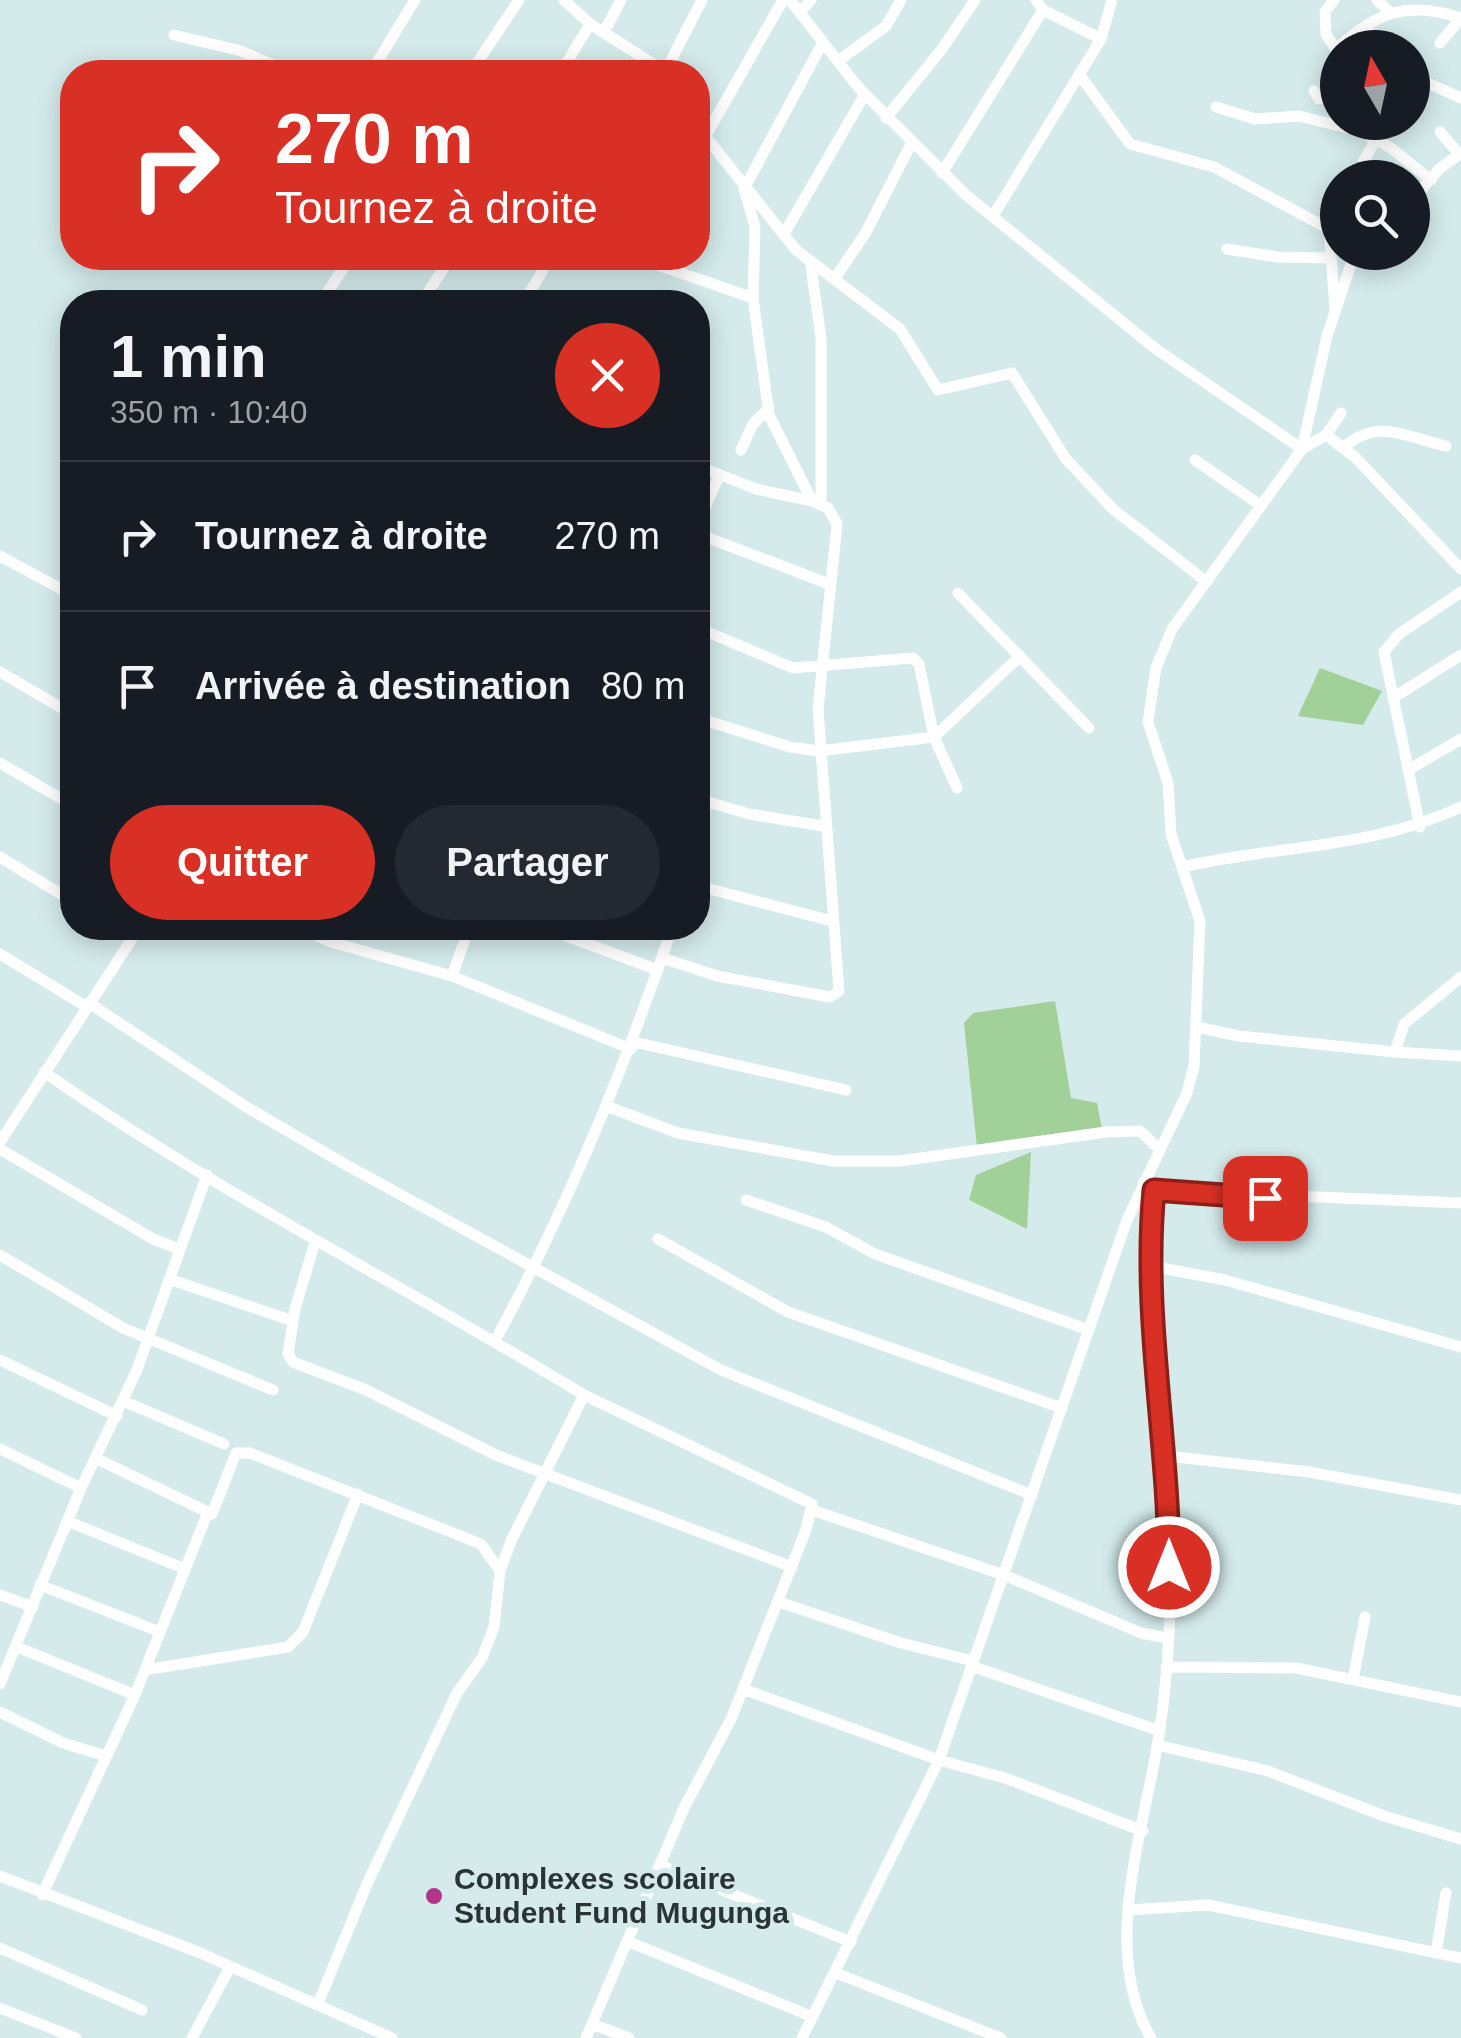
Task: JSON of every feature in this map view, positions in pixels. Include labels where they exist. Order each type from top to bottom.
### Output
[{"type":"street","points":[[378,60],[415,0]]},
{"type":"street","points":[[479,60],[518,0]]},
{"type":"street","points":[[564,0],[590,24],[647,60]]},
{"type":"street","points":[[604,32],[621,0]]},
{"type":"street","points":[[672,60],[702,0]]},
{"type":"street","points":[[710,119],[787,0],[886,118],[942,174],[1169,358],[1302,449]]},
{"type":"street","points":[[800,12],[811,0]]},
{"type":"street","points":[[838,62],[886,26],[901,0]]},
{"type":"street","points":[[886,118],[942,50],[975,0]]},
{"type":"street","points":[[994,216],[1101,39],[1112,0]]},
{"type":"street","points":[[1326,30],[1325,12],[1334,0]]},
{"type":"street","points":[[1377,0],[1391,13]]},
{"type":"street","points":[[942,174],[1040,5],[1101,39]]},
{"type":"street","points":[[1361,30],[1372,19],[1430,6],[1461,18],[1440,43]]},
{"type":"street","points":[[568,60],[590,24]]},
{"type":"street","points":[[174,36],[242,51],[262,60]]},
{"type":"street","points":[[583,940],[660,964],[733,980],[830,997],[839,991],[819,750],[820,668],[837,524],[816,503],[769,408],[753,298],[754,226],[744,189],[823,42]]},
{"type":"street","points":[[1079,74],[1130,144],[1214,167],[1320,225]]},
{"type":"street","points":[[1430,84],[1461,98]]},
{"type":"street","points":[[1314,91],[1320,99]]},
{"type":"street","points":[[784,234],[865,94]]},
{"type":"street","points":[[1216,107],[1255,119],[1299,116],[1320,121]]},
{"type":"street","points":[[1430,180],[1458,157],[1440,132]]},
{"type":"street","points":[[1378,140],[1404,160]]},
{"type":"street","points":[[834,278],[865,234],[911,144]]},
{"type":"street","points":[[710,145],[744,189],[810,260],[900,329],[938,390],[1012,373],[1042,424],[1078,472],[1114,510],[1207,582]]},
{"type":"street","points":[[1227,249],[1278,258],[1320,258]]},
{"type":"street","points":[[810,260],[822,338],[816,503]]},
{"type":"street","points":[[672,270],[753,298]]},
{"type":"street","points":[[1332,270],[1335,312]]},
{"type":"street","points":[[1302,449],[1335,312],[1350,270]]},
{"type":"street","points":[[740,450],[753,424],[769,408]]},
{"type":"street","points":[[802,2038],[939,1760],[1090,1330],[1186,1092],[1198,1027],[1200,920],[1168,820],[1168,783],[1150,735],[1149,708],[1162,647],[1302,449],[1326,435],[1341,414]]},
{"type":"street","points":[[1342,448],[1359,432],[1378,430],[1446,446]]},
{"type":"street","points":[[1326,435],[1461,570]]},
{"type":"street","points":[[1195,460],[1260,505]]},
{"type":"street","points":[[710,472],[816,503]]},
{"type":"street","points":[[710,496],[719,476]]},
{"type":"street","points":[[710,539],[830,584]]},
{"type":"street","points":[[0,556],[60,588]]},
{"type":"street","points":[[1420,827],[1384,652],[1388,644],[1461,592]]},
{"type":"street","points":[[958,593],[1089,728]]},
{"type":"street","points":[[710,633],[778,664],[820,668],[913,658],[920,664],[934,737],[957,788]]},
{"type":"street","points":[[1393,698],[1461,655]]},
{"type":"street","points":[[710,722],[790,747],[819,750],[934,737],[1020,656]]},
{"type":"street","points":[[0,672],[60,704]]},
{"type":"street","points":[[1410,769],[1461,740]]},
{"type":"street","points":[[0,763],[60,797]]},
{"type":"street","points":[[710,802],[824,826]]},
{"type":"street","points":[[1183,867],[1420,827],[1461,807]]},
{"type":"street","points":[[0,857],[60,894]]},
{"type":"street","points":[[710,889],[832,921]]},
{"type":"street","points":[[126,940],[0,1146],[138,1231],[179,1249]]},
{"type":"street","points":[[327,940],[452,976],[633,1046],[846,1090]]},
{"type":"street","points":[[452,976],[465,940]]},
{"type":"street","points":[[495,1341],[535,1267],[633,1046],[668,940]]},
{"type":"street","points":[[0,954],[88,1005],[248,1108],[452,1225],[721,1370],[1032,1496]]},
{"type":"street","points":[[1394,1052],[1404,1024],[1461,976]]},
{"type":"street","points":[[1198,1027],[1239,1036],[1461,1056]]},
{"type":"street","points":[[44,1072],[108,1116],[315,1242],[584,1395],[810,1500],[812,1510],[792,1567],[743,1689],[660,1865],[586,2038]]},
{"type":"street","points":[[606,1106],[678,1133],[832,1161],[900,1161],[1106,1132],[1140,1131],[1160,1150]]},
{"type":"street","points":[[0,1682],[81,1488],[117,1416],[207,1175]]},
{"type":"street","points":[[1148,1187],[1461,1203]]},
{"type":"street","points":[[1148,1187],[1167,1456],[1168,1638],[1160,1731],[1126,1937],[1136,2001],[1151,2038]]},
{"type":"street","points":[[746,1200],[826,1227],[875,1254],[1090,1330]]},
{"type":"street","points":[[658,1239],[788,1312],[1062,1408]]},
{"type":"street","points":[[315,1242],[293,1321],[288,1354],[293,1362],[366,1390],[496,1455],[792,1567]]},
{"type":"street","points":[[0,1255],[148,1340],[272,1390]]},
{"type":"street","points":[[1151,1266],[1225,1280],[1461,1347]]},
{"type":"street","points":[[169,1279],[293,1321]]},
{"type":"street","points":[[0,1360],[117,1416]]},
{"type":"street","points":[[318,2004],[456,1693],[482,1658],[494,1627],[500,1571],[542,1472],[584,1395]]},
{"type":"street","points":[[123,1401],[224,1444]]},
{"type":"street","points":[[0,1449],[81,1488]]},
{"type":"street","points":[[97,1459],[213,1513],[236,1453],[241,1451],[482,1544],[500,1571]]},
{"type":"street","points":[[1167,1456],[1310,1472],[1461,1500]]},
{"type":"street","points":[[146,1670],[288,1647],[303,1632],[358,1494]]},
{"type":"street","points":[[812,1510],[1004,1575],[1123,1626],[1168,1638]]},
{"type":"street","points":[[42,1895],[146,1670],[208,1512]]},
{"type":"street","points":[[67,1521],[185,1569]]},
{"type":"street","points":[[1169,1538],[1208,1550]]},
{"type":"street","points":[[40,1585],[160,1632]]},
{"type":"street","points":[[0,1595],[32,1607]]},
{"type":"street","points":[[779,1602],[972,1664],[1160,1731]]},
{"type":"street","points":[[1353,1680],[1365,1617]]},
{"type":"street","points":[[17,1646],[135,1695]]},
{"type":"street","points":[[1166,1667],[1296,1668],[1461,1702]]},
{"type":"street","points":[[743,1689],[939,1760],[1008,1779],[1143,1831]]},
{"type":"street","points":[[0,1712],[63,1742],[106,1756]]},
{"type":"street","points":[[1157,1745],[1268,1771],[1384,1816],[1461,1839]]},
{"type":"street","points":[[660,1865],[851,1942]]},
{"type":"street","points":[[0,1876],[42,1895],[97,1912],[392,2038]]},
{"type":"street","points":[[1436,1953],[1446,1894]]},
{"type":"street","points":[[1128,1910],[1208,1905],[1461,1958]]},
{"type":"street","points":[[627,1941],[813,2017]]},
{"type":"street","points":[[0,1948],[142,2010]]},
{"type":"street","points":[[192,2038],[230,1967]]},
{"type":"street","points":[[836,1973],[1001,2038]]},
{"type":"street","points":[[0,2008],[76,2038]]},
{"type":"street","points":[[592,2024],[629,2038]]},
{"type":"green space","points":[[1320,668],[1382,691],[1363,725],[1298,716]]},
{"type":"green space","points":[[1055,1001],[1071,1098],[1097,1103],[1102,1129],[977,1147],[964,1023],[973,1013]]},
{"type":"green space","points":[[1031,1152],[1027,1229],[969,1200],[976,1175]]},
{"type":"place","name":"Complexes scolaire Student Fund Mugunga","points":[[434,1896]]},
{"type":"route","points":[[1169,1567],[1167,1456],[1151,1266],[1154,1190],[1265,1198]]}]
